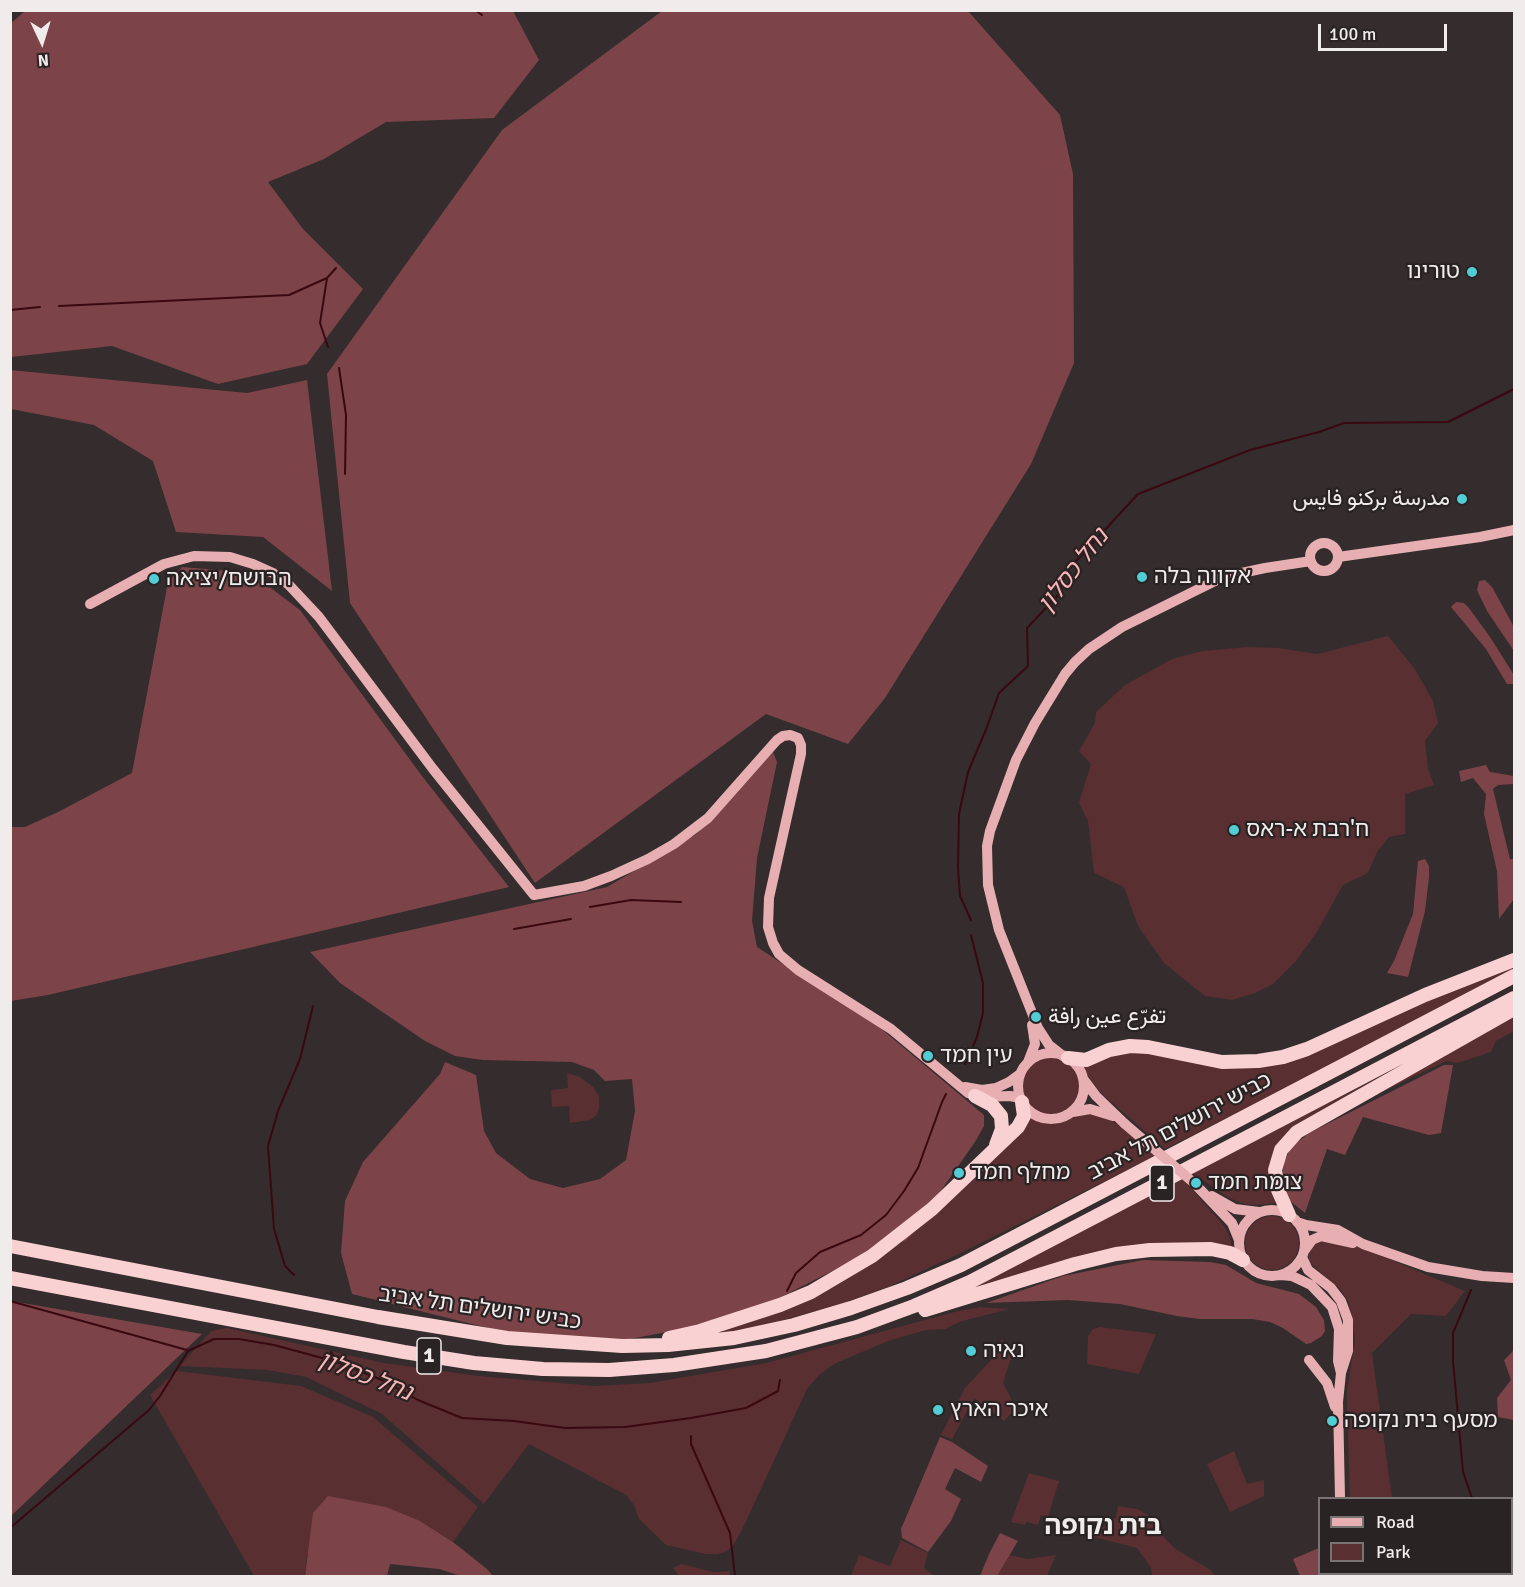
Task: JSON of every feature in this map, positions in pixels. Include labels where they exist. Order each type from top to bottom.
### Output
[{"type":"highway","points":[[1065,1057],[1086,1060],[1110,1050],[1130,1046],[1148,1047],[1222,1062],[1258,1061],[1283,1057],[1307,1049],[1399,1005],[1515,960]]},
{"type":"highway","name":"כביש ירושלים תל אביב","points":[[10,1246],[448,1330],[533,1341],[622,1346],[668,1345],[734,1338],[813,1319],[907,1288],[961,1265],[1515,976]]},
{"type":"highway","name":"כביש ירושלים תל אביב","points":[[10,1280],[63,1287],[404,1352],[474,1363],[543,1369],[609,1370],[737,1357],[798,1344],[857,1327],[970,1282],[1515,998]]},
{"type":"highway","points":[[1293,1218],[1278,1190],[1275,1170],[1281,1150],[1297,1132],[1515,1009]]},
{"type":"highway","points":[[975,1096],[992,1105],[1001,1116],[1001,1135],[992,1151]]},
{"type":"highway","points":[[622,1346],[700,1331],[780,1305],[811,1292],[852,1269],[902,1234],[992,1151],[1022,1120],[1024,1111],[1021,1100]]},
{"type":"highway","points":[[798,1344],[899,1318],[1075,1264],[1116,1254],[1150,1250],[1211,1249],[1230,1253],[1244,1260]]},
{"type":"main road","points":[[1338,557],[1515,530]]},
{"type":"main road","points":[[1322,543],[1332,545],[1338,553],[1334,568],[1325,571],[1316,569],[1311,561],[1313,549],[1322,543]]},
{"type":"main road","points":[[90,604],[164,564],[194,556],[230,557],[273,573],[289,585],[319,617],[433,769],[534,896],[584,886],[648,860],[674,844],[708,818],[777,740],[790,735],[798,738],[801,754],[769,897],[768,927],[779,954],[788,963],[884,1024],[968,1093],[985,1098],[1010,1096],[1021,1100]]},
{"type":"main road","points":[[1239,1240],[1232,1223],[1205,1192],[1096,1096],[1076,1065],[1051,1048],[1040,1031],[999,930],[988,885],[987,846],[998,806],[1016,759],[1065,674],[1089,649],[1104,638],[1223,577],[1311,561]]},
{"type":"main road","points":[[958,1085],[989,1089],[1009,1082],[1021,1073],[1028,1062],[1035,1039],[1013,964]]},
{"type":"main road","points":[[1028,1062],[1044,1054],[1065,1057]]},
{"type":"main road","points":[[1021,1073],[1018,1089],[1021,1100],[1029,1111],[1043,1118],[1059,1119],[1084,1109],[1095,1110],[1123,1122]]},
{"type":"main road","points":[[1072,1112],[1083,1095],[1083,1077]]},
{"type":"main road","points":[[1205,1192],[1235,1209],[1259,1212],[1275,1210],[1306,1225],[1338,1230],[1363,1244]]},
{"type":"main road","points":[[1259,1212],[1247,1221],[1241,1230],[1239,1250],[1244,1260],[1250,1268],[1259,1273],[1269,1276],[1292,1276],[1311,1285],[1332,1307],[1339,1329],[1338,1361],[1341,1373],[1338,1418],[1341,1497]]},
{"type":"main road","points":[[1293,1218],[1304,1235],[1303,1254],[1308,1270],[1330,1288],[1341,1301],[1348,1320],[1349,1342],[1346,1361],[1341,1373]]},
{"type":"main road","points":[[1280,1275],[1293,1268],[1312,1240],[1322,1236],[1363,1244],[1439,1270],[1515,1278]]},
{"type":"main road","points":[[1309,1360],[1327,1383],[1338,1418]]},
{"type":"green space","points":[[1388,636],[1415,669],[1433,701],[1438,723],[1425,741],[1428,768],[1434,785],[1405,794],[1405,834],[1389,837],[1377,852],[1368,873],[1343,885],[1318,930],[1297,960],[1273,984],[1255,993],[1232,1000],[1205,996],[1164,963],[1138,926],[1124,887],[1094,873],[1088,821],[1079,803],[1091,764],[1079,751],[1095,723],[1096,712],[1125,685],[1172,659],[1202,651],[1248,647],[1278,648],[1317,654]]},
{"type":"green space","points":[[1514,966],[1514,974],[1165,1149],[1101,1093],[1079,1065],[1124,1052],[1142,1052],[1233,1068],[1379,1020]]},
{"type":"green space","points":[[1514,1017],[1514,1031],[1496,1041],[1491,1052],[1458,1063],[1446,1061],[1386,1090],[1431,1062]]},
{"type":"green space","points":[[1051,1057],[1067,1062],[1075,1070],[1080,1086],[1075,1102],[1067,1110],[1051,1115],[1035,1110],[1027,1102],[1022,1086],[1027,1070],[1035,1062]]},
{"type":"green space","points":[[1405,1064],[1306,1119],[1270,1170],[1270,1181],[1276,1203],[1244,1204],[1229,1198],[1192,1173]]},
{"type":"green space","points":[[567,1073],[580,1077],[593,1087],[599,1096],[597,1115],[590,1120],[570,1123],[569,1106],[552,1107],[551,1090],[568,1088]]},
{"type":"green space","points":[[1027,1112],[1037,1120],[1055,1123],[1087,1113],[1106,1117],[1121,1126],[1155,1156],[888,1287],[840,1304],[723,1335],[722,1329],[815,1296],[875,1261],[906,1239]]},
{"type":"green space","points":[[1183,1179],[1225,1227],[1232,1248],[1150,1245],[949,1298]]},
{"type":"green space","points":[[1267,1216],[1277,1216],[1287,1220],[1295,1228],[1299,1243],[1295,1258],[1287,1266],[1277,1270],[1267,1270],[1257,1266],[1249,1258],[1245,1248],[1245,1238],[1249,1228],[1257,1220]]},
{"type":"green space","points":[[1320,1241],[1363,1248],[1465,1291],[1446,1316],[1411,1314],[1372,1353],[1392,1497],[1350,1497],[1347,1390],[1355,1340],[1352,1315],[1348,1301],[1340,1289],[1309,1262],[1309,1248]]},
{"type":"green space","points":[[980,1307],[1010,1309],[962,1321],[945,1329],[926,1330],[888,1341],[834,1364],[819,1375],[807,1389],[742,1530],[732,1547],[717,1554],[706,1554],[666,1545],[639,1519],[634,1505],[626,1495],[529,1444],[484,1504],[382,1414],[306,1377],[267,1370],[180,1366],[211,1331],[227,1328],[384,1363],[479,1376],[595,1386],[650,1383],[766,1363]]},
{"type":"green space","points":[[1100,1327],[1156,1334],[1139,1374],[1087,1364],[1088,1336],[1093,1329]]},
{"type":"green space","points":[[1002,1339],[1011,1358],[1003,1383],[1016,1408],[1004,1421],[974,1398],[952,1439],[941,1435],[965,1388],[993,1358],[996,1346]]},
{"type":"green space","points":[[177,1371],[301,1386],[373,1417],[478,1507],[453,1542],[420,1521],[307,1554],[305,1576],[254,1576],[150,1395]]},
{"type":"green space","points":[[1234,1451],[1247,1484],[1264,1480],[1264,1496],[1230,1512],[1207,1464]]},
{"type":"green space","points":[[1029,1473],[1059,1481],[1048,1517],[1041,1515],[1038,1525],[1011,1522]]},
{"type":"green space","points":[[1118,1506],[1137,1509],[1153,1518],[1163,1536],[1174,1548],[1209,1569],[1216,1576],[1152,1576],[1151,1568],[1137,1548],[1090,1536],[1087,1527],[1105,1527],[1106,1518],[1116,1518]]},
{"type":"green space","points":[[1514,1526],[1514,1576],[1365,1576],[1513,1575]]},
{"type":"green space","points":[[901,1540],[928,1553],[924,1568],[934,1576],[851,1576],[859,1555],[890,1566]]},
{"type":"green space","points":[[1009,1555],[1028,1559],[1056,1555],[1047,1576],[997,1576]]},
{"type":"green space","points":[[682,1564],[713,1572],[730,1571],[729,1576],[679,1576],[673,1568]]},
{"type":"shaded area","points":[[25,11],[513,11],[539,60],[494,118],[386,122],[324,159],[268,182],[303,229],[363,289],[307,364],[218,384],[112,346],[11,357],[10,24]]},
{"type":"shaded area","points":[[662,11],[968,11],[1060,115],[1073,174],[1074,363],[1031,464],[885,698],[848,744],[766,714],[535,883],[350,603],[327,374],[502,130]]},
{"type":"shaded area","points":[[10,370],[247,393],[307,380],[332,591],[263,537],[176,532],[153,461],[94,425],[11,409]]},
{"type":"shaded area","points":[[182,567],[251,573],[300,610],[422,776],[509,887],[48,995],[11,1001],[11,827],[25,827],[132,773],[168,582]]},
{"type":"shaded area","points":[[1485,580],[1492,587],[1514,627],[1514,651],[1487,611],[1477,590],[1479,581]]},
{"type":"shaded area","points":[[1456,602],[1464,603],[1469,608],[1490,637],[1514,675],[1514,684],[1507,684],[1486,649],[1451,607]]},
{"type":"shaded area","points":[[773,752],[777,762],[757,858],[752,921],[757,947],[878,1026],[984,1115],[984,1126],[975,1142],[940,1192],[920,1226],[906,1240],[846,1264],[775,1300],[683,1329],[630,1339],[548,1343],[352,1294],[341,1253],[345,1201],[363,1162],[440,1074],[445,1062],[476,1075],[484,1131],[496,1153],[530,1179],[563,1188],[600,1179],[626,1160],[635,1111],[632,1079],[605,1081],[594,1070],[572,1062],[483,1060],[455,1056],[425,1041],[340,983],[310,952],[607,887],[695,835]]},
{"type":"shaded area","points":[[1486,765],[1490,772],[1514,776],[1514,784],[1498,785],[1493,789],[1510,859],[1514,859],[1514,899],[1499,919],[1497,871],[1484,814],[1486,794],[1473,778],[1461,782],[1459,771]]},
{"type":"shaded area","points":[[1425,859],[1429,866],[1429,877],[1425,911],[1408,977],[1387,973],[1413,914],[1418,861]]},
{"type":"shaded area","points":[[1444,1065],[1453,1065],[1441,1133],[1429,1135],[1363,1117],[1345,1155],[1327,1149],[1305,1213],[1290,1201],[1281,1180],[1285,1160],[1291,1147],[1309,1133]]},
{"type":"shaded area","points":[[1143,1260],[1210,1262],[1226,1265],[1256,1283],[1299,1294],[1316,1307],[1324,1320],[1325,1331],[1322,1336],[1306,1344],[1283,1328],[1270,1322],[1252,1319],[1200,1319],[1120,1304],[1068,1300],[986,1303],[1063,1276]]},
{"type":"shaded area","points":[[10,1301],[202,1334],[11,1516]]},
{"type":"shaded area","points":[[1514,1350],[1514,1420],[1498,1417],[1497,1398],[1511,1380],[1504,1360]]},
{"type":"shaded area","points":[[940,1437],[952,1442],[988,1466],[981,1482],[955,1468],[945,1489],[961,1499],[951,1521],[928,1552],[902,1538],[901,1529]]},
{"type":"shaded area","points":[[328,1496],[386,1507],[420,1521],[453,1542],[493,1576],[461,1576],[439,1569],[390,1564],[387,1576],[305,1576],[313,1513]]},
{"type":"shaded area","points":[[1000,1533],[1018,1541],[997,1576],[980,1576],[989,1554]]},
{"type":"shaded area","points":[[1318,1548],[1318,1575],[1342,1576],[1300,1576],[1293,1559]]},
{"type":"waterway","points":[[475,10],[482,15]]},
{"type":"waterway","points":[[59,306],[289,295],[327,278],[336,268]]},
{"type":"waterway","points":[[327,278],[320,323],[328,347]]},
{"type":"waterway","points":[[10,310],[40,307]]},
{"type":"waterway","points":[[339,368],[346,415],[345,474]]},
{"type":"waterway","name":"נחל כסלון","points":[[971,920],[960,896],[958,868],[959,814],[968,772],[999,693],[1028,666],[1027,628],[1060,593],[1065,573],[1138,494],[1250,450],[1344,423],[1448,422],[1514,389]]},
{"type":"waterway","points":[[590,907],[631,900],[681,902]]},
{"type":"waterway","points":[[514,929],[571,919]]},
{"type":"waterway","name":"נחל כסלון","points":[[965,1064],[977,1037],[983,1013],[983,983],[971,935]]},
{"type":"waterway","points":[[294,1275],[285,1266],[274,1229],[268,1146],[278,1111],[300,1059],[313,1006]]},
{"type":"waterway","name":"נחל כסלון","points":[[787,1291],[796,1273],[820,1252],[861,1235],[886,1215],[918,1168],[946,1094]]},
{"type":"waterway","points":[[1471,1290],[1453,1333],[1453,1361],[1463,1472],[1472,1497]]},
{"type":"waterway","points":[[10,1301],[187,1350]]},
{"type":"waterway","name":"נחל כסלון","points":[[10,1528],[149,1410],[188,1351],[214,1339],[239,1339],[274,1345],[337,1362],[382,1380],[418,1400],[462,1418],[514,1421],[565,1428],[625,1427],[746,1408],[778,1391],[780,1380]]},
{"type":"waterway","points":[[331,1352],[336,1360]]},
{"type":"waterway","points":[[691,1436],[691,1444],[730,1533],[735,1576]]},
{"type":"place","name":"טורינו","points":[[1472,272]]},
{"type":"place","name":"مدرسة بركنو فايس","points":[[1462,499]]},
{"type":"place","name":"אקווה בלה","points":[[1142,577]]},
{"type":"place","name":"הבושם/יציאה","points":[[154,579]]},
{"type":"place","name":"ח'רבת א-ראס","points":[[1234,830]]},
{"type":"place","name":"تفرّع عين رافة","points":[[1036,1017]]},
{"type":"place","name":"עין חמד","points":[[928,1056]]},
{"type":"place","name":"מחלף חמד","points":[[959,1173]]},
{"type":"place","name":"צומת חמד","points":[[1196,1183]]},
{"type":"place","name":"נאיה","points":[[971,1351]]},
{"type":"place","name":"איכר הארץ","points":[[938,1410]]},
{"type":"place","name":"מסעף בית נקופה","points":[[1332,1421]]},
{"type":"district","name":"בית נקופה","points":[[1103,1527]]}]
